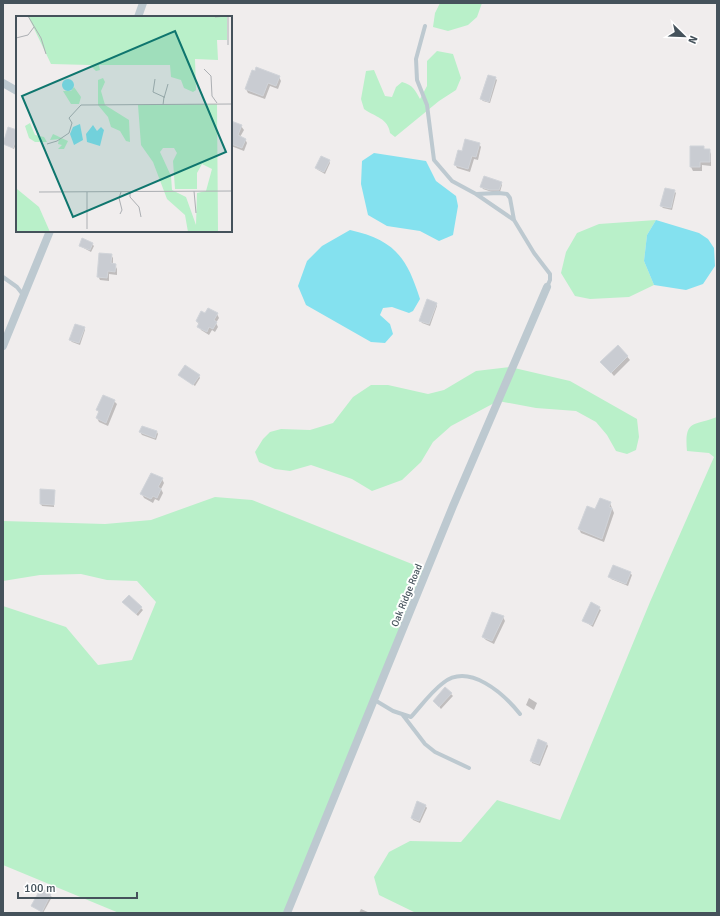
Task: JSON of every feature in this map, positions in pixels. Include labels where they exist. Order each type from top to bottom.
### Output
[{"type":"street","points":[[138,16],[144,3]]},
{"type":"street","points":[[3,83],[16,91]]},
{"type":"street","points":[[3,344],[50,232]]},
{"type":"street","name":"Oak Ridge Road","points":[[287,913],[453,506],[547,287]]},
{"type":"lane","points":[[425,26],[416,59],[417,80],[427,105],[434,160],[452,181],[476,194],[514,220],[534,253],[550,274],[550,280],[547,287]]},
{"type":"lane","points":[[476,194],[499,192],[507,194],[513,210],[514,220]]},
{"type":"lane","points":[[3,276],[17,287],[24,296]]},
{"type":"lane","points":[[373,699],[411,717],[443,682],[460,676],[484,681],[508,699],[520,714]]},
{"type":"lane","points":[[402,714],[425,744],[435,752],[469,768]]},
{"type":"green space","points":[[440,3],[482,3],[477,17],[468,25],[448,31],[433,27],[435,13]]},
{"type":"green space","points":[[437,51],[453,54],[461,78],[456,90],[439,101],[395,137],[390,133],[387,124],[384,121],[364,109],[361,99],[366,71],[374,70],[385,96],[392,97],[396,87],[402,82],[413,88],[420,99],[427,86],[427,61]]},
{"type":"green space","points":[[656,220],[647,235],[644,261],[654,285],[629,297],[590,299],[575,296],[561,273],[566,252],[577,233],[599,224]]},
{"type":"green space","points":[[510,367],[570,381],[637,419],[639,437],[636,450],[627,454],[616,451],[607,435],[596,422],[576,411],[536,408],[498,401],[451,426],[433,442],[421,462],[402,480],[372,491],[352,479],[311,465],[290,471],[275,469],[259,462],[255,452],[263,439],[270,432],[281,429],[310,430],[333,423],[353,397],[371,385],[388,385],[428,394],[444,390],[476,371]]},
{"type":"green space","points":[[717,417],[717,913],[416,913],[379,895],[374,877],[389,852],[410,841],[461,842],[497,800],[560,820],[650,602],[714,457],[709,453],[687,451],[687,433],[692,425]]},
{"type":"green space","points":[[215,497],[252,500],[427,570],[285,913],[119,913],[3,865],[3,606],[66,627],[98,665],[132,660],[156,602],[137,581],[107,580],[81,574],[40,575],[3,581],[3,521],[105,524],[151,520]]},
{"type":"water","points":[[374,153],[426,161],[436,181],[456,196],[458,206],[453,235],[439,241],[420,231],[387,226],[368,215],[361,184],[362,161]]},
{"type":"water","points":[[656,220],[699,233],[708,239],[714,248],[715,266],[703,284],[686,290],[654,285],[644,261],[647,235]]},
{"type":"water","points":[[350,230],[378,239],[397,253],[410,272],[420,299],[413,311],[409,313],[392,307],[383,308],[380,315],[390,324],[393,334],[385,343],[371,342],[306,305],[298,286],[307,261],[322,246]]},
{"type":"building","points":[[256,67],[280,76],[276,86],[268,83],[263,96],[245,89],[252,70],[255,71]]},
{"type":"building","points":[[488,75],[496,77],[489,102],[480,99]]},
{"type":"building","points":[[232,121],[242,125],[238,135],[246,139],[242,148],[232,144]]},
{"type":"building","points":[[8,127],[16,130],[16,140],[13,148],[3,144]]},
{"type":"building","points":[[465,139],[480,143],[476,157],[472,156],[468,169],[454,165],[458,150],[462,151]]},
{"type":"building","points":[[690,146],[704,146],[704,149],[710,149],[710,162],[700,162],[700,167],[690,167]]},
{"type":"building","points":[[321,156],[330,160],[324,172],[315,168]]},
{"type":"building","points":[[484,176],[502,182],[499,190],[490,190],[480,187]]},
{"type":"building","points":[[665,188],[675,190],[671,208],[660,206]]},
{"type":"building","points":[[82,238],[93,243],[90,250],[79,246]]},
{"type":"building","points":[[99,253],[112,254],[111,263],[116,264],[115,272],[108,271],[107,278],[97,277]]},
{"type":"building","points":[[427,299],[437,303],[429,324],[419,321]]},
{"type":"building","points":[[208,308],[218,313],[214,320],[217,322],[213,329],[209,327],[207,332],[197,327],[199,323],[196,321],[201,311],[205,313]]},
{"type":"building","points":[[75,324],[85,327],[79,343],[69,340]]},
{"type":"building","points":[[618,345],[628,356],[611,373],[600,362]]},
{"type":"building","points":[[185,365],[200,375],[193,385],[178,375]]},
{"type":"building","points":[[103,395],[115,400],[106,423],[96,418],[99,411],[96,410]]},
{"type":"building","points":[[142,426],[157,431],[155,438],[139,432]]},
{"type":"building","points":[[151,473],[163,478],[158,487],[161,489],[157,498],[153,496],[151,499],[140,494]]},
{"type":"building","points":[[40,489],[55,490],[54,505],[40,504]]},
{"type":"building","points":[[600,498],[611,502],[609,507],[612,508],[602,539],[578,529],[587,506],[595,509]]},
{"type":"building","points":[[613,565],[631,572],[626,584],[608,577]]},
{"type":"building","points":[[129,595],[142,607],[136,614],[122,602]]},
{"type":"building","points":[[591,602],[600,607],[592,625],[582,621]]},
{"type":"building","points":[[492,612],[504,616],[492,641],[482,637]]},
{"type":"building","points":[[445,687],[452,693],[439,707],[433,701]]},
{"type":"building","points":[[538,739],[547,743],[539,764],[530,761]]},
{"type":"building","points":[[417,801],[426,805],[419,821],[411,818]]},
{"type":"building","points":[[41,888],[51,894],[42,912],[31,906]]}]
